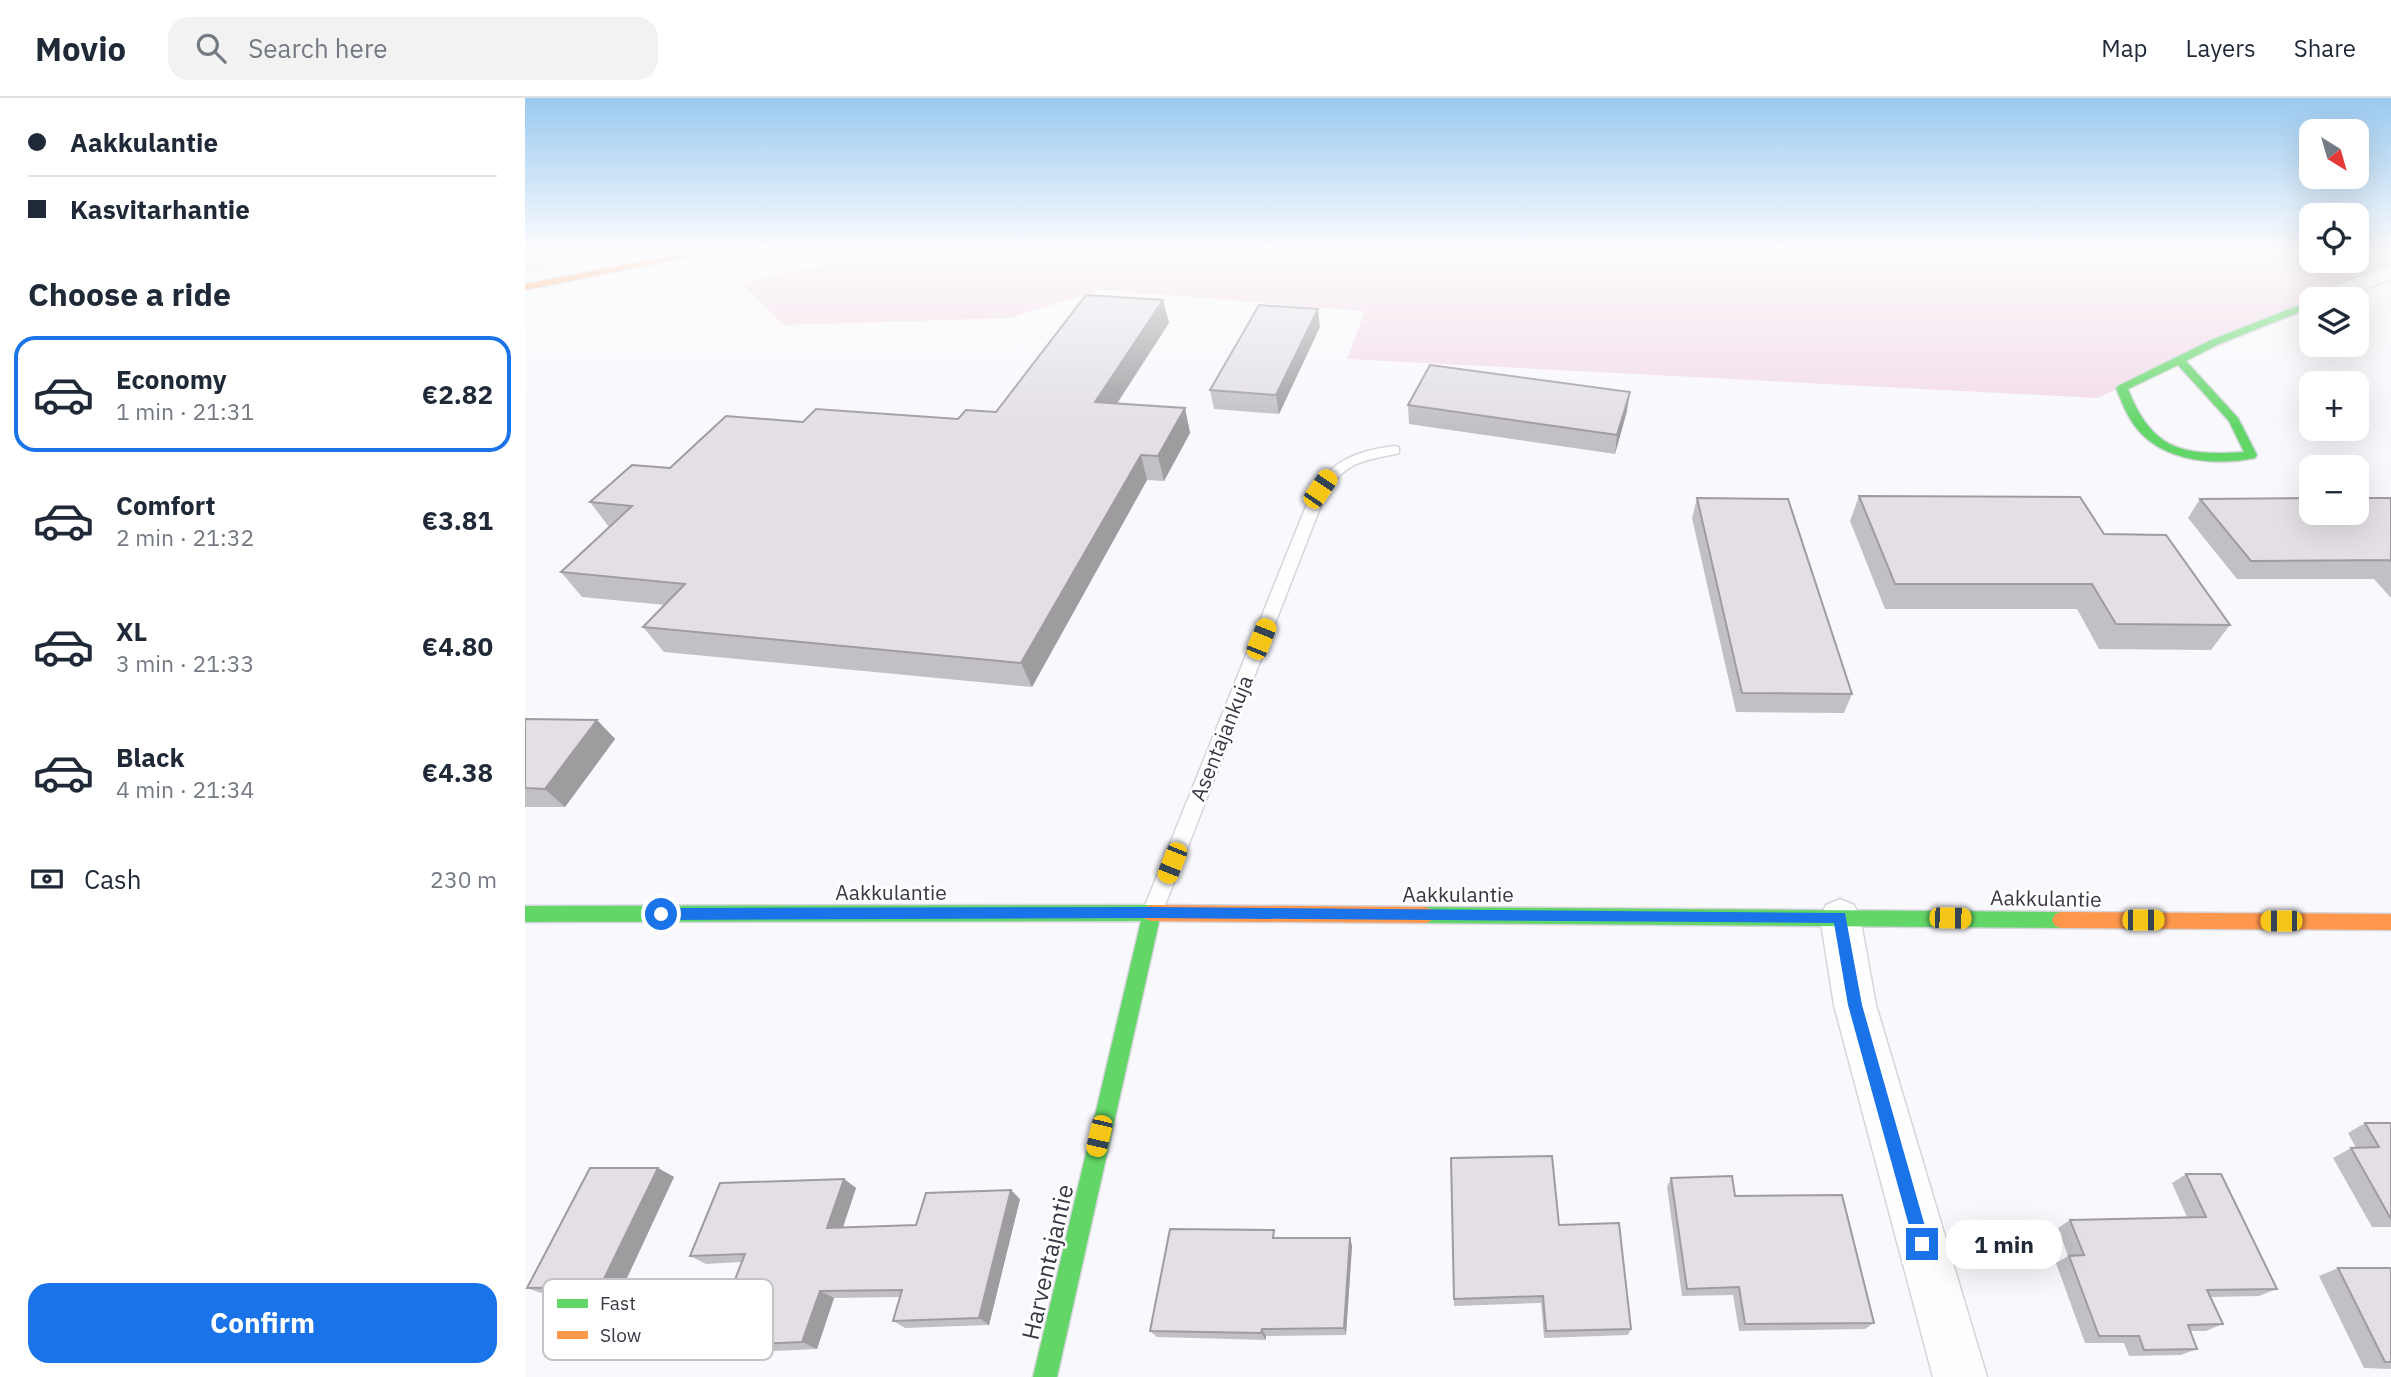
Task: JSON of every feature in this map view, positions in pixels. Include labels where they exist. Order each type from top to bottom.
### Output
[{"type":"main road","points":[[2180,361],[2234,420],[2251,455],[2209,460],[2157,446],[2127,413],[2122,388],[2215,342],[2299,308]]},
{"type":"main road","name":"Aakkulantie","points":[[525,914],[1152,912],[2391,922]]},
{"type":"main road","name":"Harventajantie","points":[[1045,1377],[1152,912]]},
{"type":"street","points":[[1840,917],[1855,1005],[1960,1377]]},
{"type":"lane","name":"Asentajankuja","points":[[1152,912],[1320,489],[1335,467],[1361,454],[1394,450]]},
{"type":"shaded area","points":[[766,308],[1043,308],[1009,318],[783,325]]},
{"type":"shaded area","points":[[1323,308],[2299,308],[2299,313],[2097,398],[1347,359],[1365,311]]},
{"type":"building","points":[[1076,308],[1158,308],[1095,402],[1185,408],[1158,456],[1141,455],[1021,663],[643,627],[685,584],[561,572],[632,506],[590,502],[632,465],[670,468],[726,416],[803,422],[816,409],[958,419],[966,410],[996,412]]},
{"type":"building","points":[[1257,308],[1318,309],[1276,395],[1210,390]]},
{"type":"building","points":[[1430,365],[1630,392],[1617,435],[1408,405]]},
{"type":"building","points":[[1859,496],[2080,497],[2104,534],[2166,535],[2230,625],[2116,624],[2092,584],[1895,584]]},
{"type":"building","points":[[1697,498],[1788,499],[1852,694],[1742,693]]},
{"type":"building","points":[[2299,498],[2299,525],[2369,525],[2369,498],[2391,498],[2391,561],[2251,561],[2200,499]]},
{"type":"building","points":[[525,719],[597,720],[545,789],[525,788]]},
{"type":"building","points":[[2365,1123],[2391,1123],[2391,1219],[2351,1148],[2379,1147]]},
{"type":"building","points":[[1552,1156],[1559,1225],[1619,1223],[1631,1329],[1546,1331],[1543,1296],[1454,1299],[1451,1158]]},
{"type":"building","points":[[590,1168],[658,1168],[604,1279],[543,1279],[543,1288],[527,1288]]},
{"type":"building","points":[[2186,1174],[2221,1174],[2277,1289],[2207,1290],[2223,1324],[2188,1325],[2197,1349],[2144,1350],[2139,1336],[2099,1336],[2069,1256],[2084,1255],[2070,1220],[2206,1217]]},
{"type":"building","points":[[1732,1176],[1735,1196],[1842,1195],[1874,1323],[1745,1324],[1739,1287],[1687,1289],[1671,1178]]},
{"type":"building","points":[[844,1179],[827,1228],[916,1225],[926,1193],[1011,1190],[979,1318],[893,1321],[902,1290],[820,1291],[802,1342],[773,1343],[773,1279],[735,1279],[745,1254],[690,1256],[720,1183]]},
{"type":"building","points":[[1170,1229],[1274,1230],[1273,1238],[1350,1238],[1344,1328],[1262,1329],[1261,1333],[1150,1331]]},
{"type":"building","points":[[2338,1268],[2391,1268],[2391,1362],[2385,1362]]},
{"type":"traffic: fast","points":[[2180,361],[2234,420],[2251,455],[2207,457],[2170,449],[2155,441],[2142,428],[2131,411],[2122,388],[2215,342],[2299,308]]},
{"type":"traffic: fast","points":[[525,914],[1151,913]]},
{"type":"traffic: fast","points":[[1045,1377],[1152,913]]},
{"type":"traffic: fast","points":[[1425,915],[2061,920]]},
{"type":"traffic: slow","points":[[1151,913],[1425,915]]},
{"type":"traffic: slow","points":[[2061,920],[2391,922]]},
{"type":"route","points":[[661,914],[1152,912],[1840,917],[1855,1005],[1922,1244]]}]
